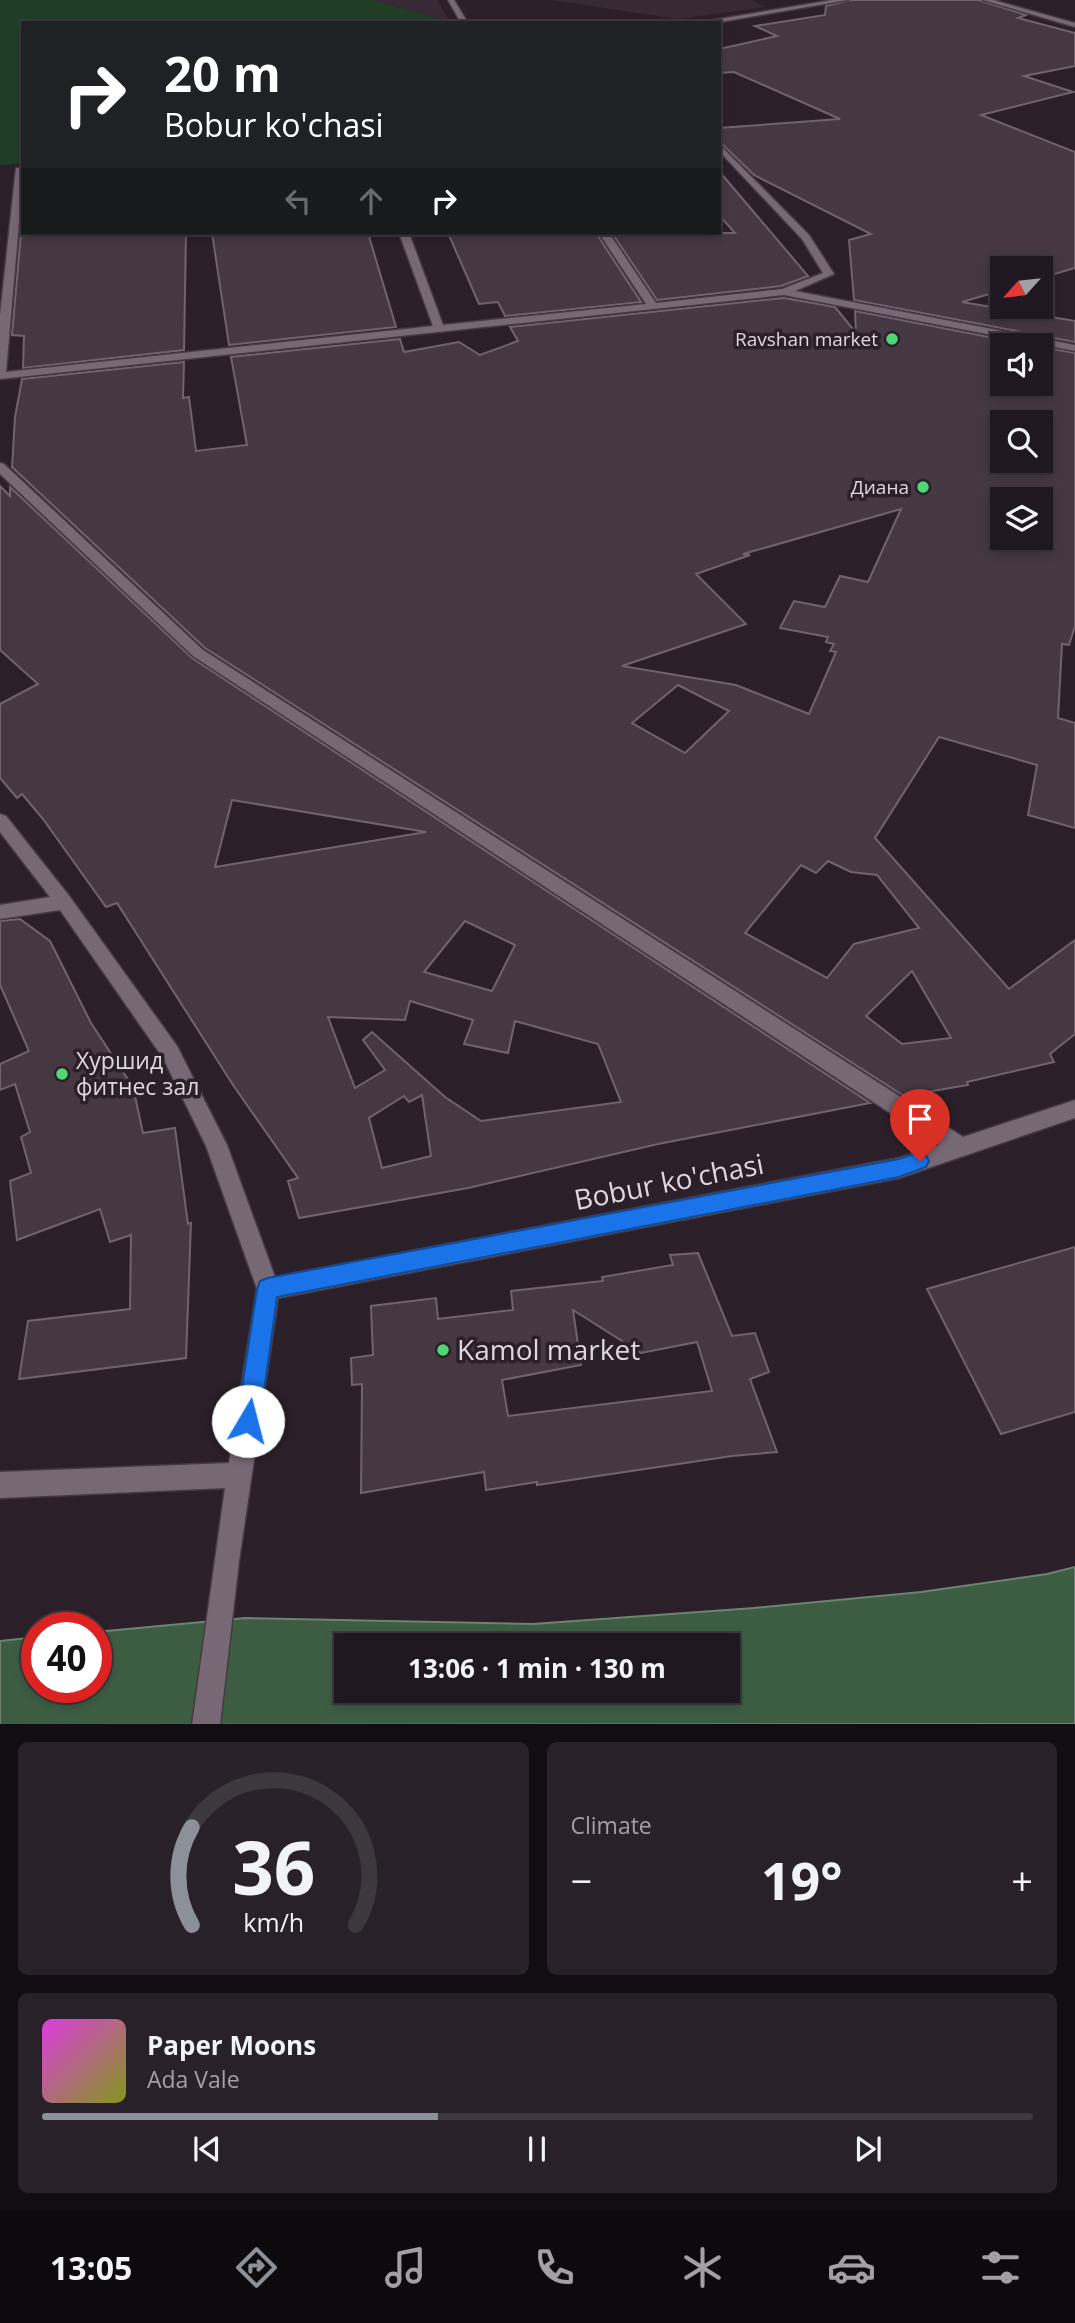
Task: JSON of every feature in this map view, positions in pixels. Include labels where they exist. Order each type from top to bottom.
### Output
[{"type":"street","points":[[451,0],[464,21]]},
{"type":"street","points":[[712,21],[845,0]]},
{"type":"street","points":[[986,0],[1075,25]]},
{"type":"street","points":[[17,170],[0,374],[784,292],[829,274],[806,237],[721,148]]},
{"type":"street","points":[[405,235],[439,329]]},
{"type":"street","points":[[605,235],[653,306]]},
{"type":"street","points":[[784,292],[1075,348]]},
{"type":"street","points":[[0,467],[198,653],[960,1147]]},
{"type":"street","points":[[0,820],[64,902],[170,1052],[216,1146],[268,1289],[226,1561],[206,1724]]},
{"type":"street","points":[[0,912],[64,902]]},
{"type":"street","name":"Bobur ko'chasi","points":[[268,1289],[899,1168],[1075,1109]]},
{"type":"street","points":[[0,1485],[241,1475]]},
{"type":"shaded area","points":[[0,0],[373,0],[446,21],[21,21],[21,164],[0,165]]},
{"type":"shaded area","points":[[373,0],[437,0],[449,21]]},
{"type":"shaded area","points":[[551,0],[753,0],[765,7],[678,19]]},
{"type":"shaded area","points":[[1075,1567],[1075,1724],[0,1724],[0,1641],[21,1639],[21,1703],[112,1703],[112,1630],[245,1618],[533,1624],[754,1608],[921,1592],[1047,1574]]},
{"type":"building","points":[[851,0],[979,0],[1026,15],[1018,18],[1075,33],[1075,66],[1024,76],[1073,92],[981,115],[1075,152],[1075,268],[1054,274],[1054,256],[990,256],[990,294],[962,302],[990,307],[990,319],[1054,317],[1075,321],[1075,342],[1053,338],[1053,333],[1028,333],[854,300],[849,240],[871,234],[754,175],[721,143],[721,128],[840,119],[734,72],[721,73],[721,49],[777,36],[755,26],[825,15],[826,6]]},
{"type":"building","points":[[721,173],[808,276],[781,286],[657,300],[613,235],[721,235],[735,233],[721,217]]},
{"type":"building","points":[[21,233],[186,235],[184,350],[23,368],[24,336],[12,335]]},
{"type":"building","points":[[212,235],[369,235],[396,327],[229,345]]},
{"type":"building","points":[[449,235],[597,235],[641,302],[505,316],[498,302],[479,304]]},
{"type":"building","points":[[784,298],[835,307],[856,333],[855,311],[990,337],[990,396],[1053,396],[1053,349],[1075,353],[1075,626],[1069,645],[1062,644],[1058,718],[1075,723],[1075,828],[1028,815],[1037,765],[939,737],[875,838],[1009,989],[1075,940],[1075,1034],[1050,1054],[1054,1062],[967,1082],[968,1085],[904,1096],[205,648],[12,467],[15,417],[22,379],[184,362],[183,398],[189,397],[196,451],[247,445],[231,357],[400,339],[404,352],[459,342],[480,355],[518,341],[510,327]],"holes":[[[901,509],[868,582],[840,576],[825,607],[794,601],[780,628],[828,637],[826,642],[834,644],[830,651],[836,652],[809,714],[736,685],[622,666],[746,624],[696,574],[750,555],[743,554]],[[678,685],[729,711],[685,753],[632,723]],[[828,861],[851,872],[877,875],[919,928],[854,944],[827,978],[745,933],[801,865],[816,873]],[[912,971],[951,1038],[902,1044],[866,1016]]]},
{"type":"building","points":[[0,486],[10,496],[10,487],[192,658],[870,1103],[658,1144],[468,1188],[299,1218],[288,1181],[298,1178],[233,1085],[117,903],[106,907],[43,819],[22,794],[17,798],[0,778],[0,704],[38,684],[0,650]],"holes":[[[232,800],[426,832],[215,867]],[[465,921],[515,945],[492,991],[424,972]],[[410,1001],[473,1020],[464,1044],[508,1053],[515,1021],[598,1044],[621,1102],[481,1121],[445,1097],[372,1032],[363,1040],[385,1070],[355,1088],[328,1017],[405,1020]],[[422,1095],[431,1156],[382,1168],[369,1118],[404,1096],[409,1102]]]},
{"type":"building","points":[[20,919],[50,941],[91,1023],[133,1087],[143,1133],[175,1128],[188,1224],[191,1223],[186,1358],[19,1379],[28,1321],[130,1309],[131,1235],[110,1242],[100,1209],[17,1240],[10,1181],[31,1173],[21,1137],[30,1132],[15,1084],[0,1090],[0,1064],[29,1051],[0,985],[0,921]]},
{"type":"building","points":[[1075,1247],[1075,1412],[1001,1434],[927,1289]]},
{"type":"building","points":[[698,1253],[732,1336],[755,1333],[769,1372],[750,1379],[777,1452],[732,1456],[537,1485],[537,1482],[486,1490],[484,1472],[361,1493],[362,1384],[352,1385],[351,1358],[373,1355],[371,1306],[436,1298],[438,1319],[513,1310],[511,1291],[603,1281],[602,1277],[673,1265],[670,1255]],"holes":[[[573,1310],[641,1353],[697,1342],[712,1391],[508,1416],[502,1380],[581,1365]]]},
{"type":"place","name":"Ravshan market","points":[[892,339]]},
{"type":"place","name":"Диана","points":[[923,487]]},
{"type":"place","name":"Хуршид фитнес зал","points":[[62,1074]]},
{"type":"place","name":"Kamol market","points":[[443,1350]]},
{"type":"route","points":[[248,1421],[268,1289],[899,1168],[920,1161]]}]
